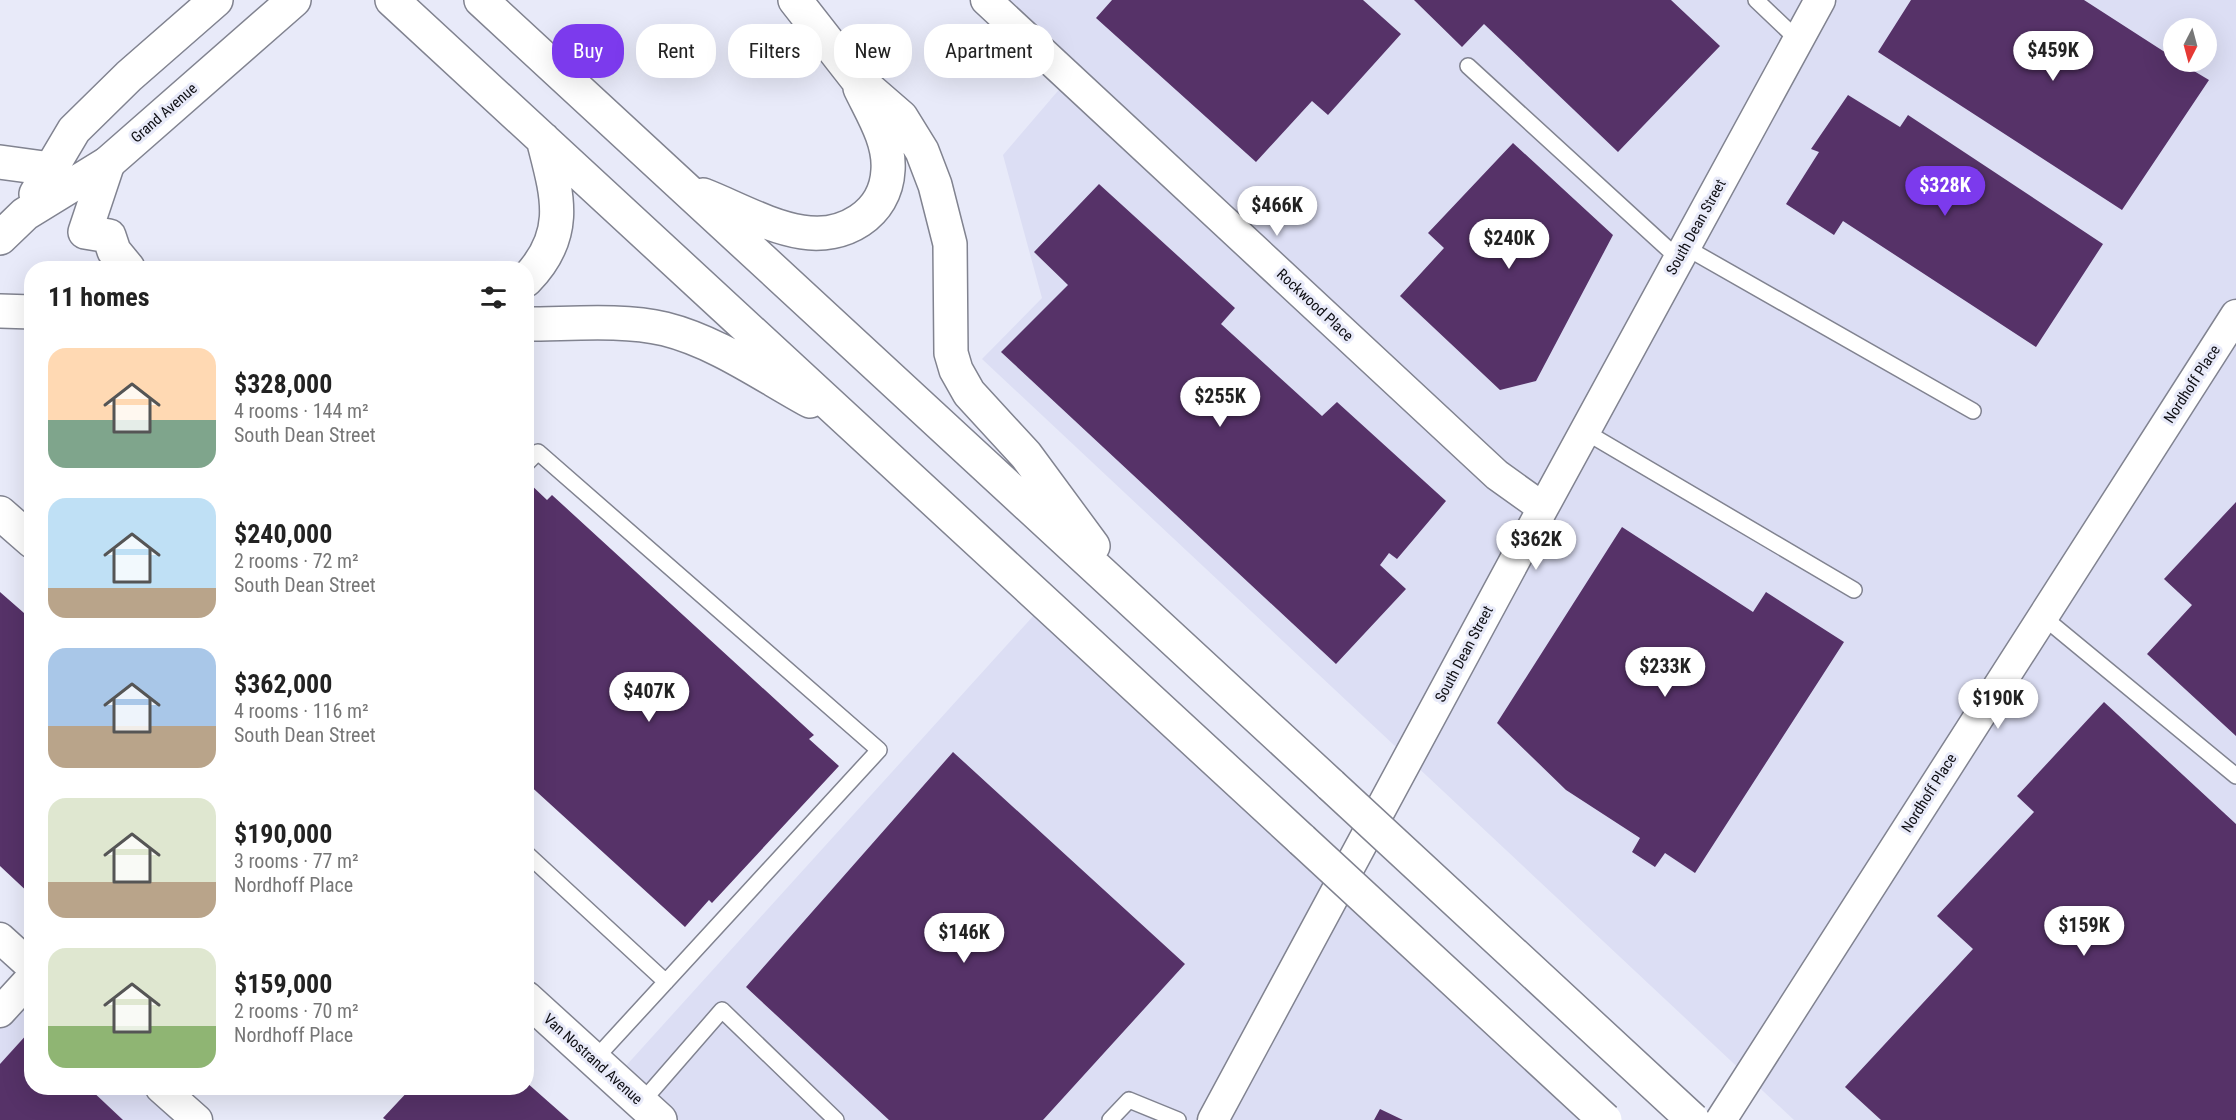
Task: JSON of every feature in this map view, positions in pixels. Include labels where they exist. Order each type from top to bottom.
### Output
[{"type":"main road","name":"Grand Avenue","points":[[25,214],[74,130],[129,75],[216,0]]},
{"type":"main road","name":"Grand Avenue","points":[[0,238],[25,214],[108,163],[294,0]]},
{"type":"main road","points":[[481,0],[1693,1120]]},
{"type":"main road","points":[[795,0],[834,50]]},
{"type":"main road","points":[[395,3],[1605,1120]]},
{"type":"main road","points":[[684,187],[800,232],[839,232],[855,225],[877,200],[885,184],[888,170],[883,136],[856,78]]},
{"type":"main road","points":[[856,78],[901,117],[922,151],[935,185],[950,244],[951,353],[956,370],[969,393],[1026,455],[1142,611]]},
{"type":"main road","points":[[534,271],[546,258],[556,226],[556,190],[543,139]]},
{"type":"main road","points":[[0,162],[51,169]]},
{"type":"main road","points":[[108,163],[85,232],[109,236],[114,251],[122,261]]},
{"type":"main road","points":[[0,311],[24,312]]},
{"type":"main road","points":[[534,324],[640,326],[679,333],[708,345],[851,423]]},
{"type":"main road","points":[[0,513],[24,534]]},
{"type":"main road","name":"Van Nostrand Avenue","points":[[534,1005],[650,1111]]},
{"type":"street","name":"Rockwood Place","points":[[986,0],[1497,475],[1543,508]]},
{"type":"street","name":"South Dean Street","points":[[1213,1120],[1584,431],[1820,0]]},
{"type":"street","name":"Nordhoff Place","points":[[1721,1120],[2236,315]]},
{"type":"street","points":[[0,938],[24,960]]},
{"type":"street","points":[[0,1012],[24,986]]},
{"type":"street","points":[[169,1095],[196,1120]]},
{"type":"lane","points":[[1756,0],[1798,40]]},
{"type":"lane","points":[[1468,66],[1682,253],[1973,411]]},
{"type":"lane","points":[[1584,431],[1854,590]]},
{"type":"lane","points":[[534,455],[537,452],[879,750],[594,1060]]},
{"type":"lane","points":[[2042,616],[2236,776]]},
{"type":"lane","points":[[534,860],[666,982]]},
{"type":"lane","points":[[650,1111],[722,1010],[836,1120]]},
{"type":"lane","points":[[1110,1120],[1130,1100],[1178,1120]]},
{"type":"shaded area","points":[[997,0],[2236,0],[2236,1120],[1794,1120],[982,359],[1042,298],[1003,155],[1069,78],[1054,62],[1054,24],[1019,24]]},
{"type":"shaded area","points":[[1045,603],[1605,1120],[660,1120],[614,1079]]},
{"type":"shaded area","points":[[24,985],[24,1095],[169,1095],[197,1120],[0,1120],[0,1012]]},
{"type":"building","points":[[1112,0],[1363,0],[1401,34],[1328,115],[1312,101],[1256,162],[1096,18]]},
{"type":"building","points":[[1414,0],[1671,0],[1720,46],[1618,152],[1484,24],[1462,47]]},
{"type":"building","points":[[1911,0],[2084,0],[2163,51],[2163,72],[2196,72],[2209,80],[2122,210],[1878,52]]},
{"type":"building","points":[[1848,95],[1900,127],[1908,115],[2103,244],[2036,347],[1843,221],[1834,235],[1786,204],[1819,152],[1811,149]]},
{"type":"building","points":[[1513,143],[1613,235],[1536,381],[1500,390],[1400,296],[1444,248],[1428,233]]},
{"type":"building","points":[[1099,184],[1235,308],[1221,324],[1322,416],[1337,402],[1446,501],[1397,559],[1389,553],[1380,565],[1406,589],[1336,664],[1001,352],[1068,285],[1034,252]]},
{"type":"building","points":[[534,488],[547,500],[552,495],[814,735],[809,739],[839,766],[712,903],[709,900],[685,927],[534,789]]},
{"type":"building","points":[[2236,502],[2236,736],[2147,654],[2192,605],[2164,579]]},
{"type":"building","points":[[1622,527],[1753,612],[1766,592],[1844,642],[1695,873],[1665,853],[1655,867],[1632,852],[1640,838],[1566,790],[1497,723]]},
{"type":"building","points":[[0,592],[24,613],[24,888],[0,866]]},
{"type":"building","points":[[2104,702],[2236,824],[2236,1120],[1881,1120],[1845,1087],[1973,949],[1937,916],[2034,812],[2017,796]]},
{"type":"building","points":[[953,752],[1185,964],[1043,1120],[889,1120],[746,987]]},
{"type":"building","points":[[24,1038],[24,1095],[96,1095],[123,1120],[0,1120],[0,1064]]},
{"type":"building","points":[[534,1089],[569,1120],[386,1120],[383,1118],[404,1095],[534,1095]]},
{"type":"building","points":[[1380,1109],[1403,1120],[1374,1120]]}]
